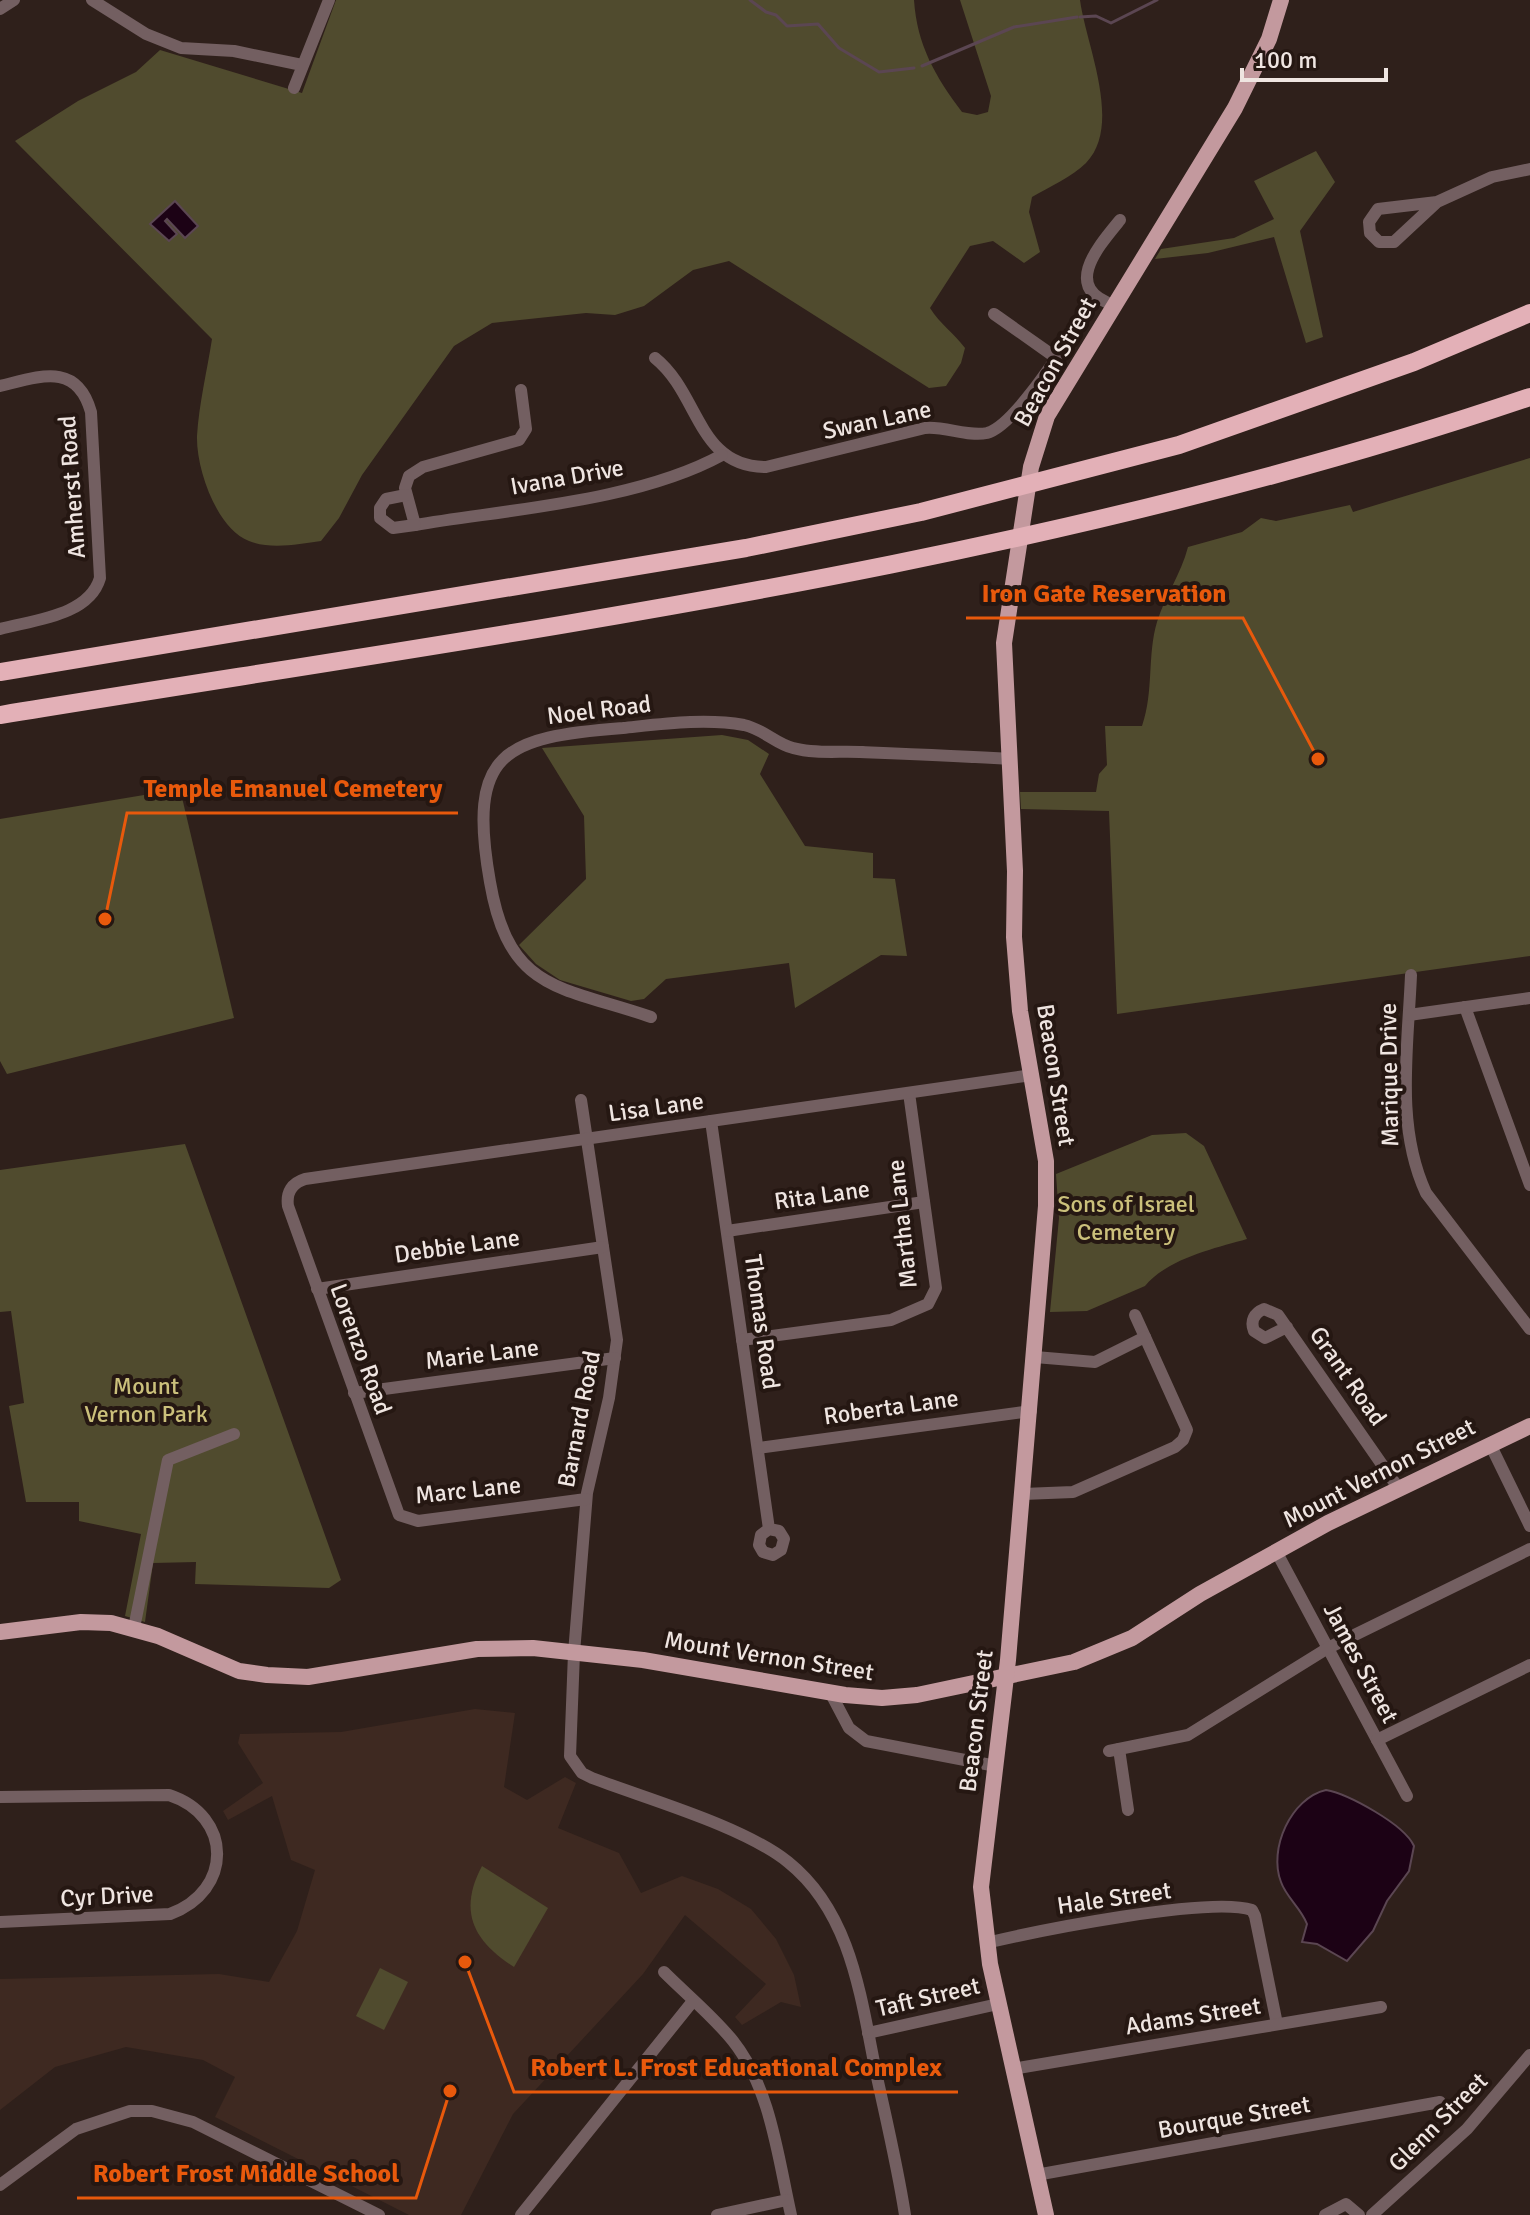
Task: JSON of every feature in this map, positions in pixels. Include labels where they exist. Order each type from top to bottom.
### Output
[{"type":"highway","points":[[0,672],[746,548],[864,525],[1050,481],[1179,445],[1414,362],[1530,313]]},
{"type":"highway","points":[[0,715],[819,579],[1004,541],[1317,462],[1530,397]]},
{"type":"main road","name":"Beacon Street","points":[[1046,2215],[998,2004],[986,1943],[981,1887],[1006,1678],[1045,1243],[1046,1161],[1020,1011],[1014,937],[1011,759],[1004,643],[1034,451],[1047,416],[1235,108],[1269,39],[1281,0]]},
{"type":"main road","name":"Mount Vernon Street","points":[[0,1632],[81,1622],[134,1628],[239,1671],[267,1675],[308,1677],[477,1649],[533,1648],[643,1660],[830,1692],[896,1697],[1006,1678],[1074,1662],[1132,1638],[1276,1551],[1530,1426]]},
{"type":"street","points":[[0,9],[14,0]]},
{"type":"street","points":[[92,0],[146,34],[181,48],[234,51],[302,65]]},
{"type":"street","points":[[294,88],[329,0]]},
{"type":"street","points":[[1437,202],[1394,242],[1379,242],[1370,233],[1370,218],[1378,209],[1437,202],[1492,177],[1530,169]]},
{"type":"street","points":[[1114,305],[1096,299],[1086,279],[1102,242],[1120,220]]},
{"type":"street","name":"Swan Lane","points":[[722,455],[749,467],[766,467],[925,428],[940,426],[984,434],[1011,419],[1096,299]]},
{"type":"street","points":[[994,314],[1055,357]]},
{"type":"street","points":[[655,358],[672,375],[722,455]]},
{"type":"street","name":"Amherst Road","points":[[0,386],[33,378],[68,379],[78,383],[91,412],[100,578],[88,600],[60,612],[0,629]]},
{"type":"street","name":"Ivana Drive","points":[[521,390],[526,429],[519,440],[418,469],[406,482],[406,495],[384,502],[380,518],[393,528],[642,487],[683,474],[722,455]]},
{"type":"street","points":[[406,495],[415,525]]},
{"type":"street","name":"Noel Road","points":[[651,1017],[565,990],[537,977],[517,959],[503,936],[490,880],[484,801],[489,780],[511,750],[536,739],[572,732],[710,722],[746,726],[791,748],[1011,759]]},
{"type":"street","name":"Marique Drive","points":[[1411,975],[1406,1127],[1416,1171],[1426,1193],[1529,1327]]},
{"type":"street","points":[[1409,1015],[1530,998]]},
{"type":"street","points":[[1465,1007],[1530,1185]]},
{"type":"street","name":"Lisa Lane","points":[[289,1190],[305,1179],[1032,1075]]},
{"type":"street","name":"Martha Lane","points":[[742,1340],[891,1320],[928,1304],[936,1288],[909,1093]]},
{"type":"street","name":"Barnard Road","points":[[581,1100],[617,1340],[586,1499],[569,1747],[573,1760],[592,1778],[753,1840],[789,1863],[816,1891],[841,1934],[853,1964],[868,2033]]},
{"type":"street","name":"Thomas Road","points":[[711,1121],[769,1529]]},
{"type":"street","name":"Lorenzo Road","points":[[289,1190],[288,1206],[394,1506],[403,1518]]},
{"type":"street","name":"Rita Lane","points":[[727,1231],[924,1202]]},
{"type":"street","name":"Debbie Lane","points":[[317,1289],[603,1247]]},
{"type":"street","points":[[1023,1494],[1073,1492],[1183,1440],[1186,1422],[1135,1315]]},
{"type":"street","name":"Grant Road","points":[[1287,1327],[1399,1489]]},
{"type":"street","points":[[1035,1357],[1095,1362],[1145,1337]]},
{"type":"street","name":"Marie Lane","points":[[354,1393],[615,1358]]},
{"type":"street","name":"Roberta Lane","points":[[758,1448],[1031,1411]]},
{"type":"street","points":[[134,1628],[168,1460],[234,1434]]},
{"type":"street","points":[[1490,1444],[1530,1526]]},
{"type":"street","name":"Marc Lane","points":[[403,1518],[418,1521],[586,1499]]},
{"type":"street","points":[[1128,1810],[1114,1750],[1188,1735],[1328,1648],[1530,1549]]},
{"type":"street","name":"James Street","points":[[1276,1551],[1407,1796]]},
{"type":"street","points":[[1377,1740],[1530,1665]]},
{"type":"street","points":[[830,1692],[849,1728],[866,1741],[996,1766]]},
{"type":"street","name":"Cyr Drive","points":[[0,1797],[169,1795],[182,1799],[204,1816],[216,1840],[218,1854],[212,1881],[205,1892],[195,1902],[170,1914],[0,1922]]},
{"type":"street","name":"Hale Street","points":[[986,1943],[1201,1908],[1225,1905],[1248,1909],[1255,1916],[1277,2024]]},
{"type":"street","points":[[664,1972],[735,2043],[748,2065],[763,2096],[791,2215]]},
{"type":"street","points":[[521,2215],[693,2001]]},
{"type":"street","name":"Taft Street","points":[[868,2033],[998,2004]]},
{"type":"street","name":"Adams Street","points":[[1012,2069],[1381,2007]]},
{"type":"street","points":[[868,2033],[905,2215]]},
{"type":"street","name":"Glenn Street","points":[[1372,2215],[1467,2129],[1530,2055]]},
{"type":"street","name":"Bourque Street","points":[[1036,2175],[1440,2102]]},
{"type":"street","points":[[0,2185],[76,2129],[130,2111],[152,2111],[193,2122],[379,2215]]},
{"type":"street","points":[[717,2215],[787,2200]]},
{"type":"street","points":[[1325,2215],[1346,2204],[1359,2215]]},
{"type":"shaded area","points":[[175,201],[198,226],[185,238],[167,219],[165,221],[177,234],[169,241],[150,224]]},
{"type":"shaded area","points":[[475,1709],[515,1713],[504,1787],[527,1800],[565,1777],[576,1783],[558,1828],[619,1853],[641,1893],[682,1876],[718,1889],[751,1909],[776,1939],[794,1975],[801,2007],[781,2002],[742,2025],[735,2017],[766,1984],[685,1915],[643,1974],[513,2114],[461,2215],[409,2215],[215,2117],[235,2077],[203,2060],[126,2047],[55,2067],[0,2110],[0,1979],[219,1974],[269,1982],[297,1931],[315,1870],[291,1860],[272,1796],[228,1820],[223,1811],[263,1783],[238,1743],[240,1734],[341,1732]]},
{"type":"shaded area","points":[[1326,1790],[1348,1797],[1374,1811],[1399,1829],[1414,1846],[1409,1871],[1387,1901],[1373,1931],[1347,1961],[1317,1944],[1302,1942],[1307,1924],[1283,1887],[1278,1869],[1280,1840],[1293,1814],[1313,1795]]},
{"type":"green space","points":[[336,0],[914,0],[923,46],[936,73],[962,112],[977,115],[988,112],[991,96],[960,0],[1080,0],[1099,84],[1102,128],[1097,147],[1086,163],[1032,197],[1029,212],[1040,252],[1024,263],[993,241],[970,246],[930,308],[965,348],[961,363],[946,386],[929,388],[729,261],[693,270],[644,306],[615,315],[586,313],[492,323],[454,346],[362,475],[339,518],[321,541],[285,546],[258,544],[238,534],[227,524],[211,496],[200,465],[198,424],[212,339],[15,141],[78,101],[136,72],[160,50],[302,93]]},
{"type":"green space","points":[[1316,151],[1335,182],[1300,231],[1323,337],[1306,343],[1274,237],[1208,253],[1155,259],[1161,249],[1234,238],[1274,219],[1254,181]]},
{"type":"green space","points":[[1530,458],[1530,956],[1117,1014],[1109,811],[1021,809],[1020,792],[1096,792],[1099,774],[1107,765],[1105,726],[1142,726],[1157,622],[1188,547],[1242,532],[1261,518],[1276,521],[1350,505],[1353,512]]},
{"type":"green space","points":[[722,735],[748,740],[769,754],[760,774],[805,846],[873,853],[873,878],[895,879],[907,956],[881,955],[795,1008],[789,963],[666,979],[644,999],[631,1001],[560,980],[536,964],[519,945],[586,879],[584,816],[542,748]]},
{"type":"green space","points":[[180,789],[234,1018],[7,1074],[0,1061],[0,819]]},
{"type":"green space","name":"Sons of Israel Cemetery","points":[[1186,1133],[1204,1146],[1247,1239],[1179,1262],[1145,1286],[1087,1311],[1050,1312],[1059,1218],[1056,1174],[1152,1135]]},
{"type":"green space","name":"Mount Vernon Park","points":[[185,1144],[341,1580],[329,1588],[195,1584],[196,1562],[153,1563],[145,1622],[125,1616],[141,1534],[79,1521],[79,1502],[26,1502],[9,1406],[24,1403],[11,1311],[0,1312],[0,1170]]},
{"type":"green space","points":[[482,1866],[548,1908],[514,1967],[488,1947],[474,1924],[471,1897]]},
{"type":"green space","points":[[380,1968],[408,1982],[384,2030],[356,2016]]},
{"type":"waterway","points":[[750,0],[776,15],[787,26],[818,24],[839,48],[879,72],[914,68]]},
{"type":"waterway","points":[[1080,17],[1096,16],[1111,23],[1157,0]]},
{"type":"waterway","points":[[922,66],[1014,27],[1077,17]]},
{"type":"place","name":"Iron Gate Reservation","points":[[1318,759]]},
{"type":"place","name":"Temple Emanuel Cemetery","points":[[105,919]]},
{"type":"place","name":"Robert L. Frost Educational Complex","points":[[465,1962]]},
{"type":"place","name":"Robert Frost Middle School","points":[[450,2091]]}]
